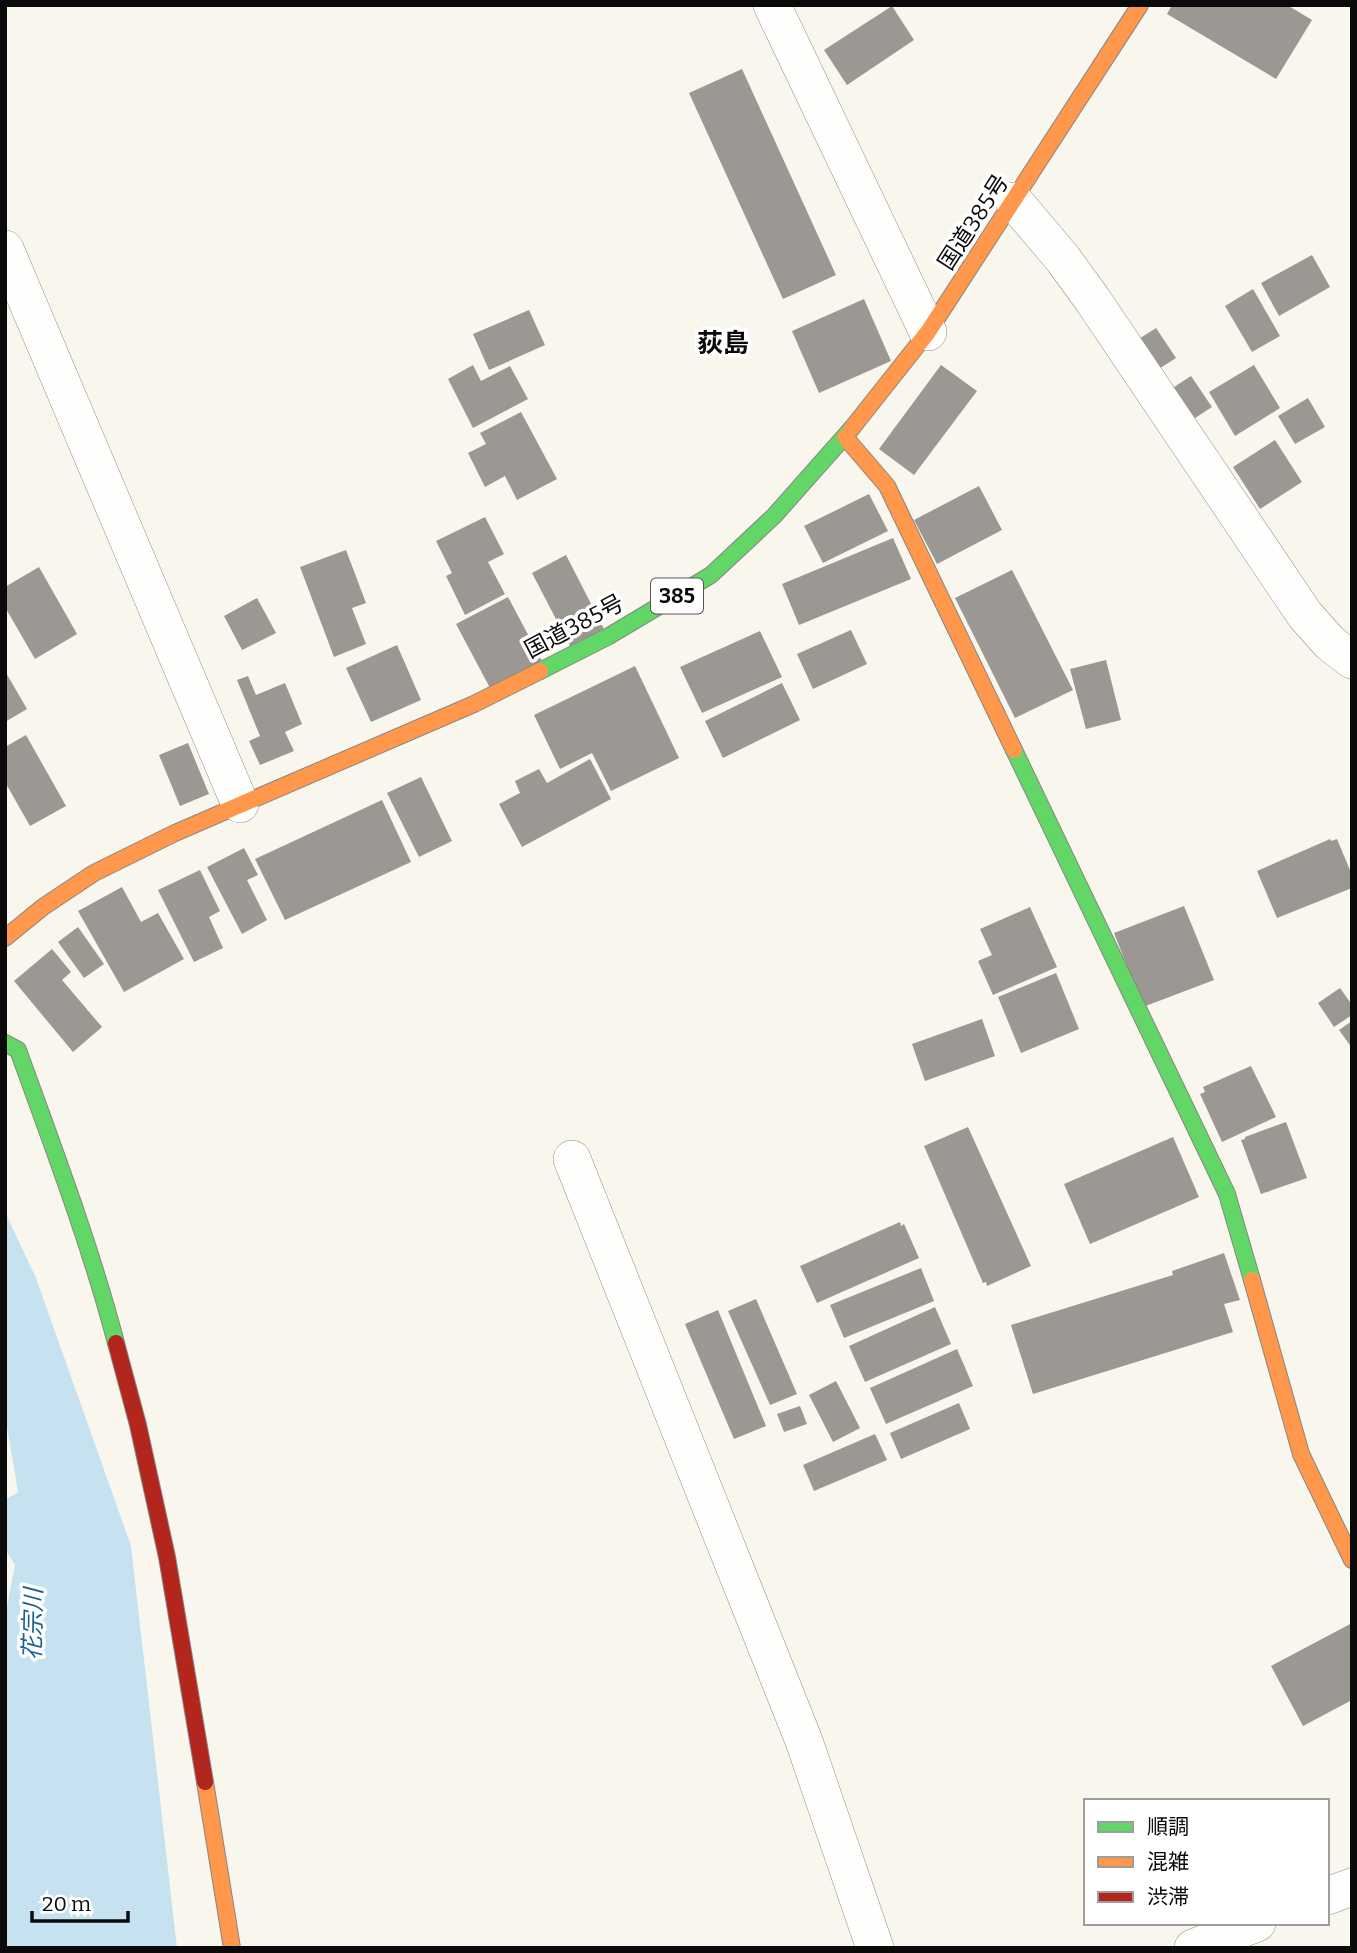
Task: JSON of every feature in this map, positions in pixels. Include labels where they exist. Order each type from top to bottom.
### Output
[{"type":"main road","name":"国道385号","points":[[5,938],[43,907],[94,873],[240,804],[474,704],[609,636],[711,575],[774,516],[845,437],[928,332],[1140,5]]},
{"type":"main road","points":[[845,437],[887,486],[1227,1194],[1301,1454],[1352,1560]]},
{"type":"main road","points":[[5,1043],[18,1050],[71,1198],[104,1297],[138,1425],[167,1557],[232,1948]]},
{"type":"street","points":[[772,5],[928,332]]},
{"type":"street","points":[[1014,201],[1063,259],[1305,615],[1330,643],[1352,660]]},
{"type":"street","points":[[5,249],[240,804]]},
{"type":"street","points":[[572,1159],[804,1741],[875,1948]]},
{"type":"street","points":[[1329,1895],[1352,1887]]},
{"type":"street","points":[[1193,1948],[1252,1925]]},
{"type":"water","name":"花宗川","points":[[5,1212],[36,1278],[131,1546],[177,1948],[5,1948],[5,1617],[15,1565],[5,1549],[5,1500],[18,1492],[5,1415]]},
{"type":"building","points":[[1172,5],[1287,5],[1312,20],[1276,79],[1167,14]]},
{"type":"building","points":[[892,6],[914,40],[847,85],[824,50]]},
{"type":"building","points":[[742,69],[836,275],[783,299],[689,93]]},
{"type":"building","points":[[1312,255],[1330,287],[1279,316],[1261,283]]},
{"type":"building","points":[[1253,289],[1280,336],[1252,352],[1225,306]]},
{"type":"building","points":[[864,299],[891,361],[819,393],[792,331]]},
{"type":"building","points":[[529,310],[545,345],[489,370],[473,334]]},
{"type":"building","points":[[1156,328],[1176,358],[1151,374],[1131,344]]},
{"type":"building","points":[[473,365],[481,381],[510,366],[528,399],[473,428],[448,379]]},
{"type":"building","points":[[941,365],[977,391],[914,475],[879,449]]},
{"type":"building","points":[[1254,365],[1280,408],[1235,436],[1209,392]]},
{"type":"building","points":[[1191,376],[1212,407],[1189,422],[1168,391]]},
{"type":"building","points":[[1308,398],[1325,427],[1295,444],[1278,416]]},
{"type":"building","points":[[521,412],[557,479],[517,500],[505,476],[485,487],[468,453],[486,444],[480,433]]},
{"type":"building","points":[[1275,440],[1302,482],[1260,509],[1233,467]]},
{"type":"building","points":[[979,486],[1002,530],[937,564],[914,520]]},
{"type":"building","points":[[869,494],[888,531],[823,563],[804,526]]},
{"type":"building","points":[[485,517],[504,554],[488,562],[505,594],[465,615],[446,576],[452,573],[436,541]]},
{"type":"building","points":[[893,538],[911,579],[799,625],[782,584]]},
{"type":"building","points":[[346,550],[366,603],[352,608],[366,644],[334,657],[300,567]]},
{"type":"building","points":[[566,555],[604,629],[570,646],[532,573]]},
{"type":"building","points":[[39,567],[77,634],[35,659],[5,607],[5,587]]},
{"type":"building","points":[[1012,570],[1073,690],[1015,718],[955,598]]},
{"type":"building","points":[[508,597],[542,661],[490,688],[456,624]]},
{"type":"building","points":[[257,598],[276,633],[242,650],[224,616]]},
{"type":"building","points":[[851,630],[867,664],[813,689],[797,654]]},
{"type":"building","points":[[760,631],[782,677],[702,713],[680,667]]},
{"type":"building","points":[[397,645],[421,700],[371,722],[346,668]]},
{"type":"building","points":[[1106,660],[1121,720],[1086,729],[1070,669]]},
{"type":"building","points":[[635,666],[679,758],[611,791],[592,753],[560,769],[534,715]]},
{"type":"building","points":[[5,671],[27,709],[5,722]]},
{"type":"building","points":[[248,676],[256,695],[285,683],[302,724],[285,732],[294,751],[260,765],[249,741],[260,736],[237,680]]},
{"type":"building","points":[[782,683],[800,720],[723,758],[705,721]]},
{"type":"building","points":[[26,735],[66,806],[30,826],[5,782],[5,747]]},
{"type":"building","points":[[188,743],[209,794],[180,806],[159,755]]},
{"type":"building","points":[[590,759],[611,799],[522,847],[499,804],[520,793],[515,781],[539,769],[547,783]]},
{"type":"building","points":[[421,777],[452,841],[419,857],[387,793]]},
{"type":"building","points":[[382,800],[411,862],[285,920],[255,859]]},
{"type":"building","points":[[1330,839],[1337,839],[1352,875],[1352,888],[1277,918],[1257,871]]},
{"type":"building","points":[[244,848],[258,875],[247,880],[267,920],[242,934],[207,867]]},
{"type":"building","points":[[200,870],[220,911],[209,917],[223,948],[194,962],[158,890]]},
{"type":"building","points":[[122,887],[141,922],[158,913],[184,959],[124,992],[78,911]]},
{"type":"building","points":[[1184,906],[1214,980],[1143,1007],[1114,933]]},
{"type":"building","points":[[1030,907],[1057,967],[993,995],[978,961],[992,955],[980,929]]},
{"type":"building","points":[[78,927],[104,964],[84,978],[58,942]]},
{"type":"building","points":[[52,949],[71,972],[62,980],[102,1027],[73,1052],[14,981]]},
{"type":"building","points":[[1056,973],[1079,1029],[1021,1053],[998,997]]},
{"type":"building","points":[[1340,988],[1352,1005],[1352,1015],[1334,1027],[1318,1003]]},
{"type":"building","points":[[982,1019],[995,1056],[925,1081],[912,1044]]},
{"type":"building","points":[[1352,1021],[1352,1048],[1339,1030]]},
{"type":"building","points":[[1251,1066],[1276,1117],[1222,1142],[1200,1094],[1205,1092],[1203,1087]]},
{"type":"building","points":[[1286,1122],[1307,1178],[1261,1194],[1241,1140]]},
{"type":"building","points":[[968,1127],[1031,1266],[987,1286],[986,1282],[983,1283],[924,1146]]},
{"type":"building","points":[[1173,1137],[1199,1197],[1090,1244],[1064,1184]]},
{"type":"building","points":[[900,1222],[901,1226],[904,1224],[919,1258],[817,1303],[800,1266]]},
{"type":"building","points":[[1224,1253],[1240,1300],[1224,1304],[1233,1332],[1033,1394],[1011,1325],[1173,1275],[1172,1271]]},
{"type":"building","points":[[921,1268],[934,1301],[844,1338],[830,1305]]},
{"type":"building","points":[[756,1299],[797,1394],[770,1405],[728,1311]]},
{"type":"building","points":[[935,1307],[951,1344],[865,1382],[849,1346]]},
{"type":"building","points":[[718,1310],[766,1426],[734,1439],[685,1324]]},
{"type":"building","points":[[957,1349],[973,1386],[886,1424],[870,1388]]},
{"type":"building","points":[[836,1381],[860,1428],[833,1442],[809,1395]]},
{"type":"building","points":[[959,1403],[970,1429],[901,1459],[890,1433]]},
{"type":"building","points":[[800,1406],[807,1424],[784,1432],[777,1414]]},
{"type":"building","points":[[875,1434],[887,1460],[814,1491],[803,1465]]},
{"type":"building","points":[[1352,1623],[1352,1700],[1303,1726],[1271,1666]]},
{"type":"traffic: fast","points":[[540,671],[609,636],[711,575],[774,516],[852,428]]},
{"type":"traffic: fast","points":[[1014,750],[1227,1194],[1252,1280]]},
{"type":"traffic: fast","points":[[5,1043],[18,1050],[83,1232],[116,1343]]},
{"type":"traffic: slow","points":[[852,428],[928,332],[1140,5]]},
{"type":"traffic: slow","points":[[845,437],[887,486],[1014,750]]},
{"type":"traffic: slow","points":[[5,938],[43,907],[94,873],[175,833],[474,704],[540,671]]},
{"type":"traffic: slow","points":[[1252,1280],[1301,1454],[1352,1560]]},
{"type":"traffic: slow","points":[[205,1782],[232,1948]]},
{"type":"traffic: jam","points":[[116,1343],[138,1425],[167,1557],[205,1782]]},
{"type":"district","name":"荻島","points":[[723,343]]}]
